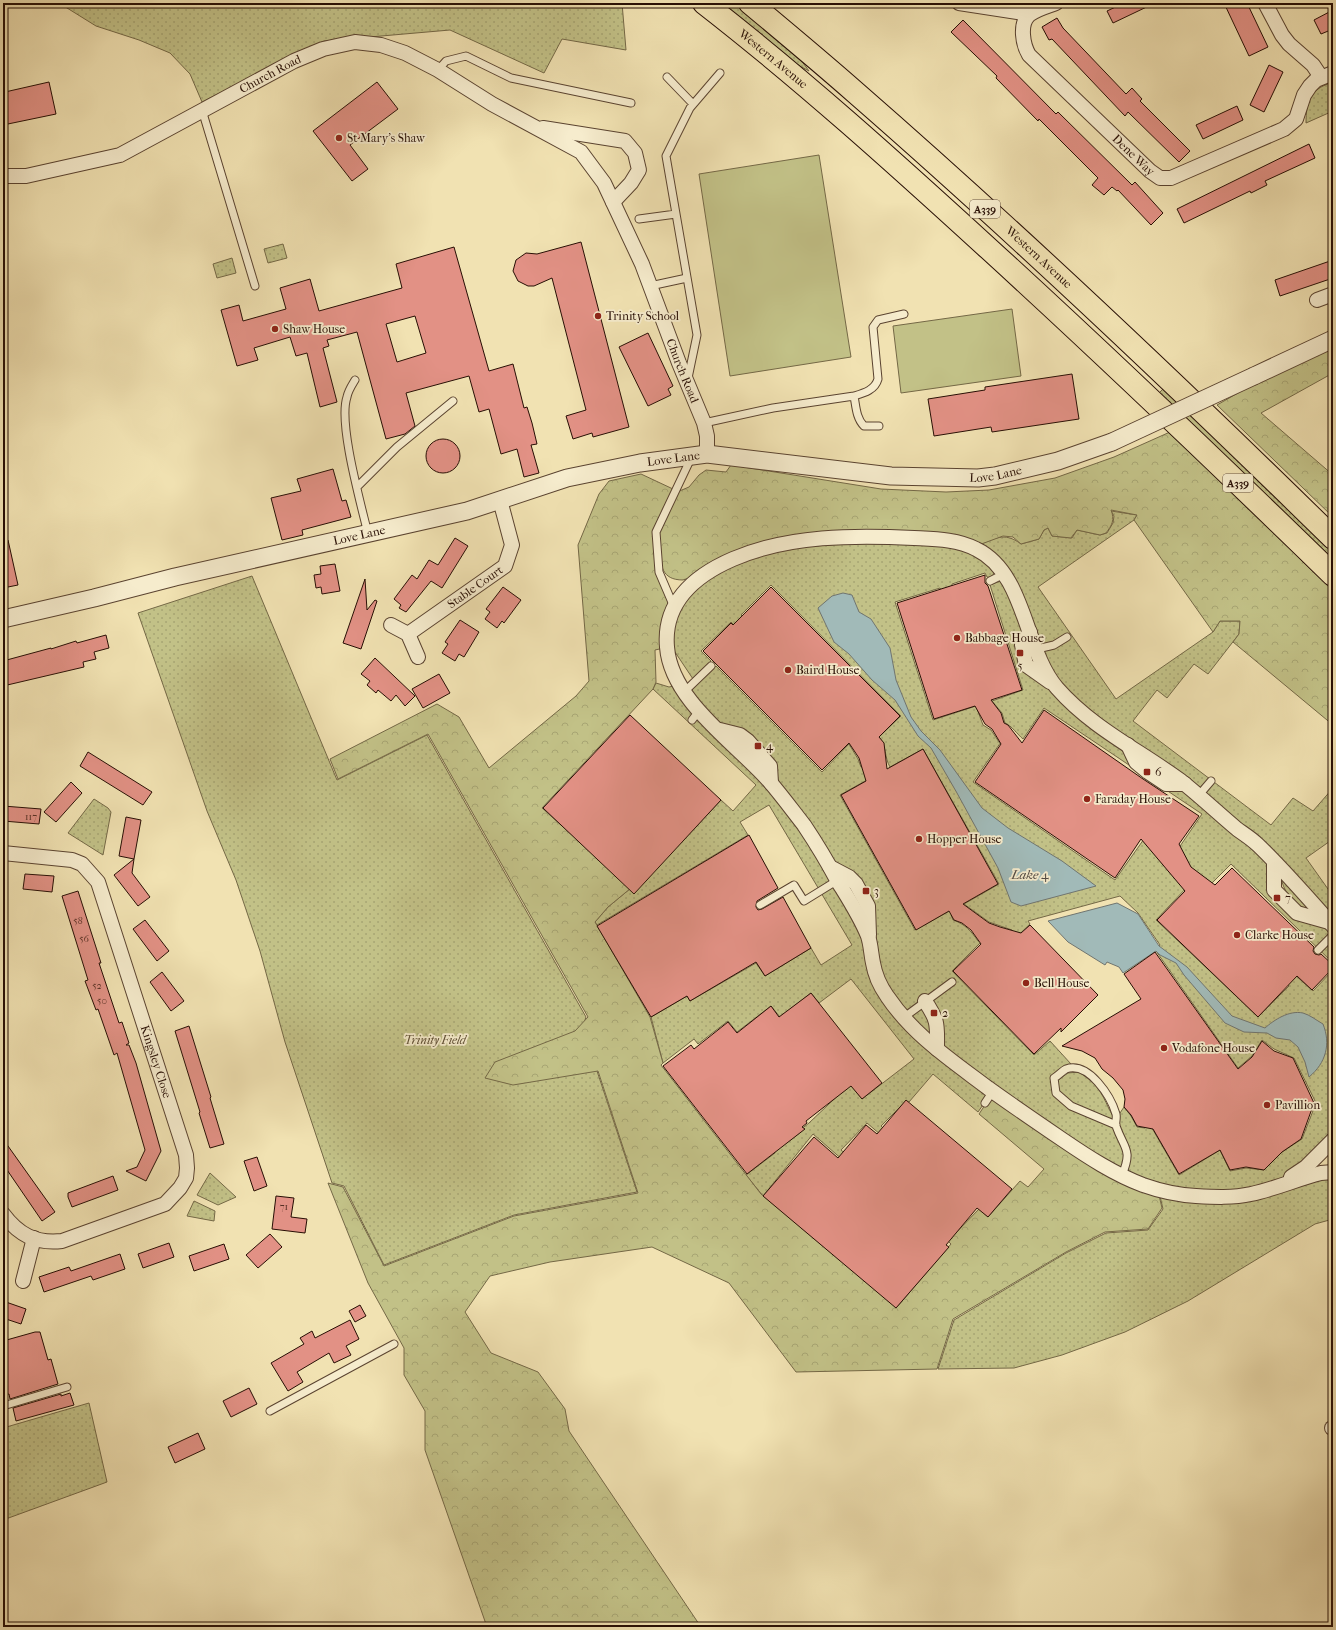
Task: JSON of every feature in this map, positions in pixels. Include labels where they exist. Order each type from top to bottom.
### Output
[{"type":"highway","name":"Western Avenue","points":[[704,3],[838,114],[940,204],[1143,391],[1333,576]]},
{"type":"highway","name":"Western Avenue","points":[[750,3],[857,93],[1006,227],[1214,422],[1333,538]]},
{"type":"street","points":[[959,3],[1030,14],[1056,3]]},
{"type":"street","points":[[1265,3],[1282,35],[1313,65],[1327,75]]},
{"type":"street","name":"Dene Way","points":[[1030,14],[1024,25],[1023,37],[1024,46],[1029,55],[1150,171],[1160,178],[1171,178],[1284,129],[1296,119],[1304,94],[1307,90],[1316,80],[1327,75]]},
{"type":"street","name":"Church Road","points":[[3,176],[26,176],[120,155],[294,61],[323,49],[356,42],[381,45],[405,53],[438,70],[492,104],[581,152],[604,183],[650,286],[704,423],[707,436],[700,455]]},
{"type":"street","name":"Church Road","points":[[533,126],[624,140],[635,152],[639,170],[631,183],[613,202]]},
{"type":"street","points":[[1317,300],[1333,294]]},
{"type":"street","name":"Love Lane","points":[[3,619],[94,598],[175,576],[467,511],[567,478],[640,463],[700,455],[891,476],[978,478],[995,476],[1058,461],[1112,442],[1333,339]]},
{"type":"street","name":"Stable Court","points":[[408,634],[505,566],[512,544],[500,500]]},
{"type":"street","points":[[868,937],[838,880],[804,825],[771,783],[718,730],[696,716],[674,675],[667,648],[670,620],[674,607],[689,586],[697,578],[721,564],[759,549],[800,541],[854,538],[903,538],[948,541],[974,547],[984,553],[993,560],[1004,574],[1019,600],[1042,665],[1054,684],[1081,712],[1106,731],[1185,784],[1238,830],[1256,843],[1331,924]]},
{"type":"street","points":[[391,625],[408,634],[418,657]]},
{"type":"street","points":[[1030,632],[1022,645],[1026,665],[1054,684]]},
{"type":"street","name":"Kingsley Close","points":[[3,853],[72,860],[82,864],[98,882],[185,1151],[186,1162],[186,1178],[180,1188],[165,1204],[62,1241],[50,1241],[22,1234],[3,1214]]},
{"type":"street","points":[[1274,863],[1274,890],[1297,913],[1331,924]]},
{"type":"street","points":[[830,867],[849,877],[856,884],[868,906],[868,937],[877,979],[899,1015],[989,1097],[1028,1117],[1080,1151],[1122,1175],[1138,1183],[1158,1190],[1194,1196],[1234,1196],[1250,1194],[1305,1177],[1333,1172]]},
{"type":"street","points":[[925,1002],[934,1015],[937,1024],[937,1049]]},
{"type":"street","points":[[1272,1188],[1306,1167],[1333,1140]]},
{"type":"street","points":[[22,1282],[34,1238]]},
{"type":"lane","points":[[438,70],[446,61],[466,56],[511,78],[631,104]]},
{"type":"lane","points":[[687,382],[697,335],[666,156],[690,108],[720,73]]},
{"type":"lane","points":[[667,77],[693,104]]},
{"type":"lane","points":[[202,110],[254,286]]},
{"type":"lane","points":[[639,219],[676,214]]},
{"type":"lane","points":[[650,286],[687,278]]},
{"type":"lane","points":[[704,423],[773,408],[854,396],[866,392],[876,384],[877,370],[873,327],[878,320],[904,314]]},
{"type":"lane","points":[[355,380],[346,397],[344,412],[357,487],[368,534]]},
{"type":"lane","points":[[854,396],[857,413],[861,423],[864,426],[879,426]]},
{"type":"lane","points":[[357,487],[397,447],[453,401]]},
{"type":"lane","points":[[674,607],[659,572],[656,532],[700,455]]},
{"type":"lane","points":[[990,581],[1004,574]]},
{"type":"lane","points":[[1036,649],[1054,645],[1067,637]]},
{"type":"lane","points":[[683,692],[711,666]]},
{"type":"lane","points":[[1199,795],[1211,781]]},
{"type":"lane","points":[[760,905],[794,885],[804,901],[838,880]]},
{"type":"lane","points":[[1318,950],[1333,935]]},
{"type":"lane","points":[[899,1015],[925,1002],[952,982]]},
{"type":"lane","points":[[1116,1125],[1070,1106],[1056,1093],[1054,1078],[1067,1069],[1080,1068],[1094,1077],[1107,1094],[1117,1116],[1116,1125],[1126,1146],[1128,1161],[1122,1175]]},
{"type":"lane","points":[[270,1411],[394,1344]]},
{"type":"lane","points":[[3,1406],[67,1387]]},
{"type":"green space","points":[[59,3],[622,3],[626,50],[562,39],[544,73],[450,30],[324,41],[202,102],[190,74],[170,53],[139,40],[96,26]]},
{"type":"green space","points":[[719,3],[738,3],[798,56],[809,71],[787,59]]},
{"type":"green space","points":[[1333,83],[1333,111],[1306,123],[1308,103],[1311,97],[1318,89]]},
{"type":"green space","points":[[819,155],[851,357],[730,376],[699,174]]},
{"type":"green space","points":[[283,244],[287,258],[268,263],[264,249]]},
{"type":"green space","points":[[232,258],[236,273],[217,278],[213,264]]},
{"type":"green space","points":[[1012,309],[1021,376],[901,393],[893,326]]},
{"type":"green space","points":[[1333,344],[1333,373],[1261,413],[1333,475],[1333,517],[1217,405],[1257,382]]},
{"type":"green space","points":[[1164,388],[1333,552],[1333,563],[1158,394]]},
{"type":"green space","points":[[1170,432],[1333,591],[1333,725],[1233,642],[1239,634],[1240,621],[1220,621],[1213,632],[1134,520],[1137,515],[1111,510],[1113,517],[1112,522],[1106,533],[1100,535],[1077,530],[1071,538],[1052,536],[1048,528],[1044,530],[1039,539],[1021,544],[1013,537],[1003,536],[976,546],[828,535],[683,580],[670,577],[666,574],[662,566],[658,532],[662,522],[677,492],[689,487],[699,475],[706,470],[726,472],[731,465],[881,489],[946,492],[989,490],[1055,478],[1114,457]]},
{"type":"green space","points":[[641,474],[673,489],[654,532],[656,573],[671,607],[664,648],[655,650],[656,682],[653,689],[542,808],[631,888],[608,907],[595,922],[650,1017],[663,1063],[661,1065],[761,1194],[897,1307],[951,1244],[948,1241],[979,1209],[988,1217],[1020,1181],[1028,1187],[1044,1169],[979,1114],[993,1093],[1158,1191],[1162,1208],[1148,1229],[1105,1232],[1066,1252],[953,1319],[937,1369],[796,1372],[729,1283],[652,1247],[550,1262],[490,1276],[465,1312],[491,1353],[538,1372],[565,1409],[569,1431],[701,1627],[487,1627],[425,1450],[425,1411],[404,1375],[404,1348],[368,1283],[328,1183],[343,1187],[384,1266],[514,1216],[638,1193],[598,1071],[513,1085],[485,1078],[495,1062],[575,1031],[588,1017],[428,734],[338,779],[330,759],[437,704],[459,717],[489,768],[576,696],[589,681],[578,545],[599,494],[609,481]]},
{"type":"green space","points":[[1111,511],[1137,515],[1134,520],[1038,587],[1116,699],[1213,632],[1220,621],[1240,621],[1239,634],[1208,674],[1194,664],[1167,698],[1157,690],[1133,721],[1271,825],[1293,798],[1313,811],[1333,788],[1333,839],[1306,858],[1333,896],[1333,923],[1170,771],[1055,683],[1023,608],[976,546],[1004,537],[1015,540],[1021,544],[1039,539],[1044,530],[1048,528],[1052,536],[1072,538],[1077,530],[1100,535],[1107,533],[1113,523],[1114,516]]},
{"type":"green space","points":[[903,539],[974,549],[994,571],[991,577],[987,577],[985,573],[952,584],[952,586],[941,590],[940,588],[895,602],[933,720],[976,706],[983,725],[991,730],[999,742],[1001,742],[973,782],[1115,880],[1144,839],[1188,886],[1156,920],[1258,1017],[1289,986],[1287,983],[1295,975],[1313,991],[1333,970],[1333,1139],[1289,1178],[1213,1196],[1123,1175],[931,1043],[885,991],[870,905],[831,866],[729,731],[687,694],[716,666],[822,772],[849,744],[861,767],[865,767],[876,775],[840,795],[915,930],[955,908],[951,915],[953,920],[967,928],[978,941],[982,941],[952,971],[1034,1055],[1050,1041],[1071,1064],[1053,1078],[1055,1094],[1116,1126],[1118,1116],[1124,1107],[1137,1127],[1145,1128],[1145,1116],[1179,1175],[1220,1150],[1230,1171],[1246,1168],[1264,1170],[1282,1152],[1302,1139],[1316,1103],[1294,1058],[1274,1049],[1262,1040],[1252,1056],[1238,1068],[1156,951],[1160,945],[1138,913],[1120,896],[1028,921],[1030,924],[1007,946],[1012,930],[989,922],[964,904],[999,884],[923,749],[890,767],[882,740],[879,737],[901,716],[771,585],[741,615],[757,632],[749,640],[731,622],[701,651],[711,661],[693,679],[673,649],[674,615],[683,598],[710,574],[778,549]]},
{"type":"green space","name":"Trinity Field","points":[[252,576],[337,780],[427,735],[586,1017],[578,1041],[597,1071],[637,1192],[514,1215],[384,1265],[344,1186],[332,1183],[285,1042],[260,951],[236,880],[207,811],[138,613]]},
{"type":"green space","points":[[1006,579],[1021,608],[1026,665],[1184,786],[1271,863],[1271,890],[1333,928],[1333,963],[1231,864],[1208,887],[1176,852],[1202,814],[1044,708],[1023,739],[1005,723],[1002,713],[992,701],[1023,690],[990,585]]},
{"type":"green space","points":[[656,683],[669,687],[679,685],[771,783],[856,912],[883,992],[992,1092],[978,1112],[933,1074],[909,1102],[906,1101],[881,1126],[885,1130],[881,1135],[867,1123],[841,1150],[856,1163],[852,1168],[813,1134],[763,1196],[746,1175],[775,1153],[774,1150],[809,1123],[850,1084],[862,1099],[914,1059],[851,979],[819,1003],[811,993],[780,1017],[771,1006],[737,1032],[728,1021],[698,1044],[694,1039],[663,1063],[651,1017],[687,996],[690,1001],[756,963],[765,976],[811,948],[821,965],[852,945],[769,805],[740,822],[748,835],[597,925],[595,922],[608,907],[631,888],[635,891],[721,800],[733,811],[756,785],[653,689]]},
{"type":"green space","points":[[94,799],[108,808],[111,812],[103,855],[68,833]]},
{"type":"green space","points":[[1284,881],[1310,910],[1300,906],[1292,900],[1284,887],[1282,882]]},
{"type":"green space","points":[[1079,1072],[1090,1080],[1100,1092],[1112,1115],[1113,1121],[1072,1103],[1059,1092],[1058,1080],[1068,1073]]},
{"type":"green space","points":[[210,1173],[236,1197],[218,1205],[197,1195]]},
{"type":"green space","points":[[1333,1175],[1333,1219],[1315,1224],[1188,1301],[1125,1332],[1062,1355],[1014,1368],[938,1369],[954,1320],[1066,1253],[1106,1233],[1148,1230],[1163,1209],[1159,1192],[1192,1199]]},
{"type":"green space","points":[[194,1201],[215,1211],[214,1221],[187,1216]]},
{"type":"green space","points":[[89,1403],[107,1482],[3,1520],[3,1428]]},
{"type":"water","name":"Lake 4","points":[[843,593],[852,595],[859,612],[871,619],[890,648],[896,680],[911,717],[921,731],[940,750],[982,808],[1008,828],[1062,861],[1096,886],[1021,906],[1011,902],[998,868],[931,748],[918,736],[895,700],[872,680],[849,654],[834,642],[818,608],[832,596]]},
{"type":"water","points":[[1117,903],[1138,914],[1159,946],[1187,967],[1232,1016],[1265,1028],[1282,1016],[1298,1012],[1308,1015],[1323,1024],[1327,1039],[1327,1046],[1323,1059],[1315,1072],[1309,1077],[1305,1062],[1298,1047],[1290,1040],[1276,1038],[1267,1033],[1244,1032],[1225,1023],[1184,975],[1176,963],[1160,955],[1156,951],[1123,973],[1119,967],[1107,962],[1105,965],[1068,942],[1048,921]]},
{"type":"building","points":[[1124,3],[1155,3],[1113,23],[1107,11]]},
{"type":"building","points":[[1224,3],[1247,3],[1268,47],[1249,56]]},
{"type":"building","points":[[1333,10],[1333,29],[1321,34],[1314,20]]},
{"type":"building","points":[[1057,18],[1063,28],[1126,94],[1132,88],[1142,99],[1140,101],[1190,151],[1179,162],[1128,112],[1125,116],[1052,39],[1049,40],[1042,27]]},
{"type":"building","points":[[963,20],[1056,114],[1058,112],[1132,185],[1135,182],[1163,213],[1151,225],[1118,190],[1117,191],[1112,187],[1104,195],[1092,185],[1098,178],[1039,119],[1038,121],[996,78],[997,76],[951,32]]},
{"type":"building","points":[[1269,65],[1283,72],[1264,112],[1250,105]]},
{"type":"building","points":[[49,82],[56,114],[3,125],[3,102],[7,102],[5,92]]},
{"type":"building","name":"St Mary's Shaw","points":[[377,82],[398,109],[350,145],[368,169],[352,181],[313,131]]},
{"type":"building","points":[[1237,106],[1243,120],[1203,139],[1196,125]]},
{"type":"building","points":[[1309,144],[1315,158],[1265,181],[1267,185],[1251,193],[1250,191],[1184,223],[1177,209]]},
{"type":"building","points":[[581,242],[629,427],[593,437],[592,433],[573,439],[566,416],[586,410],[552,278],[534,286],[528,286],[518,281],[513,271],[516,260],[526,253],[537,254]]},
{"type":"building","points":[[454,247],[489,371],[513,364],[524,408],[527,407],[532,423],[537,444],[531,445],[539,473],[524,477],[517,449],[501,454],[489,409],[479,412],[469,376],[406,393],[415,426],[405,434],[386,439],[357,332],[327,340],[329,346],[323,348],[337,402],[320,407],[307,353],[296,356],[290,337],[254,348],[258,360],[237,366],[221,310],[239,305],[243,321],[286,309],[280,288],[310,279],[319,311],[402,288],[396,264]],"holes":[[[415,316],[426,353],[397,362],[386,324]]]},
{"type":"building","points":[[1333,260],[1333,278],[1280,296],[1275,280]]},
{"type":"building","points":[[648,333],[673,386],[668,389],[671,395],[648,406],[619,347]]},
{"type":"building","points":[[1072,374],[1079,419],[992,432],[991,427],[934,436],[928,399],[985,390],[985,387]]},
{"type":"building","points":[[440,439],[446,439],[455,444],[459,450],[459,462],[455,468],[446,473],[440,473],[431,468],[426,459],[426,453],[431,444]]},
{"type":"building","points":[[333,469],[342,501],[346,500],[351,517],[302,530],[303,535],[282,540],[271,498],[301,491],[297,479]]},
{"type":"building","points":[[455,538],[468,546],[442,588],[431,581],[406,612],[399,608],[401,605],[394,599],[412,575],[417,579],[429,560],[438,565]]},
{"type":"building","points":[[8,540],[18,585],[3,588],[3,541]]},
{"type":"building","points":[[335,564],[340,591],[322,594],[321,587],[316,588],[314,575],[321,574],[320,566]]},
{"type":"building","points":[[985,575],[985,583],[988,586],[1022,690],[991,700],[1001,713],[1004,723],[1008,725],[1022,743],[1044,710],[1199,816],[1179,844],[1191,867],[1215,885],[1232,868],[1314,947],[1313,951],[1315,954],[1321,954],[1333,965],[1333,968],[1312,990],[1297,976],[1258,1017],[1157,920],[1185,891],[1141,839],[1115,878],[975,782],[1001,744],[992,729],[985,724],[975,706],[934,719],[897,603]]},
{"type":"building","points":[[365,579],[367,610],[375,600],[377,601],[361,649],[343,643]]},
{"type":"building","points":[[503,587],[521,600],[504,623],[502,621],[497,628],[485,619],[490,612],[486,609]]},
{"type":"building","points":[[771,587],[900,716],[879,737],[884,743],[887,769],[923,749],[998,884],[963,904],[989,923],[1000,927],[1021,933],[1030,925],[1098,995],[1061,1032],[1061,1028],[1034,1054],[953,971],[981,944],[971,930],[962,923],[954,920],[949,911],[916,930],[841,795],[866,781],[859,758],[849,743],[822,770],[703,651],[731,623],[733,625]]},
{"type":"building","points":[[460,620],[479,632],[464,657],[459,654],[455,661],[442,653],[448,644],[445,642]]},
{"type":"building","points":[[106,635],[109,648],[94,652],[96,659],[83,662],[84,667],[3,686],[3,661],[76,641],[77,643]]},
{"type":"building","points":[[375,658],[415,696],[405,706],[396,695],[391,701],[378,690],[376,693],[367,685],[370,681],[361,674]]},
{"type":"building","points":[[439,674],[450,693],[423,708],[412,689]]},
{"type":"building","points":[[630,715],[721,800],[634,894],[543,808]]},
{"type":"building","points":[[88,752],[152,792],[143,805],[80,766]]},
{"type":"building","points":[[71,782],[82,793],[56,822],[44,812]]},
{"type":"building","points":[[3,806],[41,809],[39,824],[3,821]]},
{"type":"building","points":[[126,817],[141,820],[134,859],[119,856]]},
{"type":"building","points":[[749,835],[778,888],[757,901],[756,907],[758,910],[762,909],[783,897],[811,948],[765,976],[756,962],[690,1001],[687,996],[651,1017],[597,926]]},
{"type":"building","points":[[134,859],[132,873],[150,897],[138,906],[114,875]]},
{"type":"building","points":[[25,874],[54,876],[52,892],[23,889]]},
{"type":"building","points":[[78,891],[101,963],[99,963],[119,1023],[122,1022],[129,1043],[126,1045],[129,1045],[136,1063],[161,1151],[146,1181],[126,1171],[137,1167],[145,1150],[117,1053],[114,1055],[98,1009],[96,1010],[85,981],[88,980],[62,896]]},
{"type":"building","points":[[145,920],[169,951],[157,961],[133,929]]},
{"type":"building","name":"Vodafone House","points":[[1155,952],[1238,1069],[1252,1057],[1262,1041],[1274,1051],[1293,1058],[1314,1103],[1301,1139],[1282,1152],[1264,1170],[1246,1167],[1230,1170],[1220,1150],[1179,1174],[1153,1129],[1137,1126],[1131,1115],[1124,1107],[1125,1099],[1123,1090],[1113,1078],[1102,1069],[1095,1058],[1082,1051],[1062,1046],[1141,999],[1124,974]]},
{"type":"building","points":[[162,972],[184,1001],[171,1011],[150,982]]},
{"type":"building","points":[[811,993],[882,1083],[862,1099],[851,1086],[806,1121],[807,1123],[802,1127],[805,1129],[747,1174],[663,1066],[691,1045],[694,1049],[728,1022],[737,1033],[771,1006],[779,1017]]},
{"type":"building","points":[[189,1026],[224,1144],[210,1148],[175,1031]]},
{"type":"building","points":[[906,1100],[1012,1189],[988,1217],[977,1208],[946,1245],[949,1247],[896,1308],[763,1196],[814,1137],[838,1158],[866,1125],[877,1134]]},
{"type":"building","points":[[3,1139],[55,1212],[42,1221],[3,1164]]},
{"type":"building","points":[[257,1157],[267,1186],[254,1191],[244,1161]]},
{"type":"building","points":[[113,1176],[118,1190],[72,1207],[68,1193]]},
{"type":"building","points":[[276,1196],[294,1198],[291,1217],[307,1219],[305,1233],[272,1229]]},
{"type":"building","points":[[270,1234],[282,1247],[258,1268],[246,1255]]},
{"type":"building","points":[[169,1243],[174,1257],[143,1268],[138,1254]]},
{"type":"building","points":[[224,1244],[229,1259],[194,1271],[189,1256]]},
{"type":"building","points":[[120,1254],[125,1269],[93,1280],[91,1276],[44,1292],[39,1277],[69,1267],[71,1271]]},
{"type":"building","points":[[3,1301],[26,1309],[21,1324],[3,1318]]},
{"type":"building","points":[[360,1305],[366,1316],[355,1322],[349,1311]]},
{"type":"building","points":[[350,1320],[359,1339],[346,1346],[351,1355],[334,1363],[329,1353],[297,1372],[303,1382],[288,1391],[271,1363],[304,1344],[300,1338],[312,1331],[315,1338]]},
{"type":"building","points":[[40,1332],[48,1360],[51,1359],[58,1384],[10,1399],[9,1394],[3,1395],[3,1341]]},
{"type":"building","points":[[249,1388],[257,1404],[231,1417],[223,1401]]},
{"type":"building","points":[[70,1393],[74,1405],[16,1421],[13,1408],[61,1394],[61,1396]]},
{"type":"building","points":[[198,1433],[205,1449],[175,1463],[168,1447]]},
{"type":"place","name":"St Mary's Shaw","points":[[339,138]]},
{"type":"place","name":"Trinity School","points":[[598,316]]},
{"type":"place","name":"Shaw House","points":[[275,329]]},
{"type":"place","name":"Babbage House","points":[[957,638]]},
{"type":"place","name":"5","points":[[1020,653]]},
{"type":"place","name":"Baird House","points":[[788,670]]},
{"type":"place","name":"4","points":[[758,746]]},
{"type":"place","name":"6","points":[[1147,772]]},
{"type":"place","name":"Faraday House","points":[[1087,799]]},
{"type":"place","name":"Hopper House","points":[[919,839]]},
{"type":"place","name":"3","points":[[866,891]]},
{"type":"place","name":"7","points":[[1277,898]]},
{"type":"place","name":"Clarke House","points":[[1237,935]]},
{"type":"place","name":"Bell House","points":[[1026,983]]},
{"type":"place","name":"2","points":[[934,1013]]},
{"type":"place","name":"Vodafone House","points":[[1164,1048]]},
{"type":"place","name":"Pavillion","points":[[1267,1105]]}]
